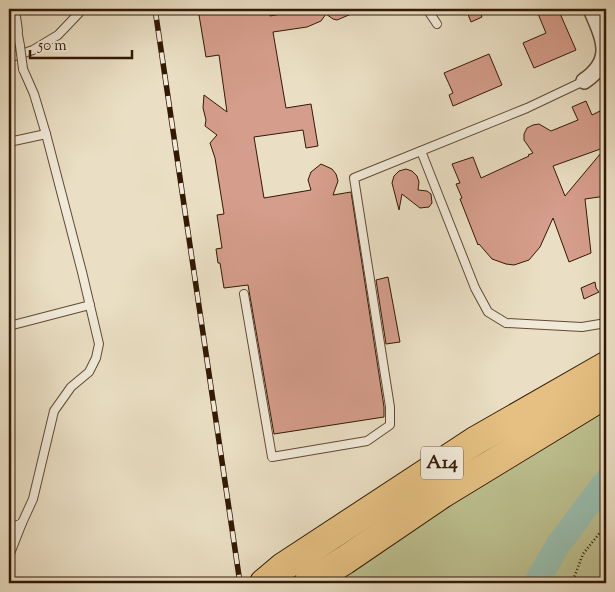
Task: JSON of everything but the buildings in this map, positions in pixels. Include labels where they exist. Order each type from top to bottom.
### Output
[{"type":"highway","name":"A14","points":[[246,583],[273,575],[475,441],[606,366]]},
{"type":"highway","name":"A14","points":[[308,583],[442,494],[606,394]]},
{"type":"highway","name":"A14","points":[[322,583],[345,560]]},
{"type":"street","points":[[584,81],[594,75],[605,64],[606,49],[604,36],[591,9]]},
{"type":"lane","points":[[9,556],[33,499],[54,411],[71,387],[89,372],[96,358],[99,344],[46,134],[34,94],[23,69],[15,9]]},
{"type":"lane","points":[[9,58],[33,50],[58,35],[79,13],[80,9]]},
{"type":"lane","points":[[427,9],[437,24]]},
{"type":"lane","points":[[9,20],[18,35]]},
{"type":"lane","points":[[244,294],[272,458],[367,441],[390,425],[390,407],[354,178],[527,108],[584,81]]},
{"type":"lane","points":[[9,142],[46,134]]},
{"type":"lane","points":[[421,151],[475,288],[488,312],[506,323],[582,327],[606,323]]},
{"type":"lane","points":[[9,326],[90,305]]},
{"type":"lane","points":[[9,529],[22,523]]},
{"type":"path","points":[[572,583],[583,554],[606,526]]},
{"type":"green space","points":[[606,408],[606,583],[336,583],[469,492]]},
{"type":"waterway","points":[[536,583],[558,545],[606,481]]},
{"type":"railway","points":[[155,9],[240,583]]}]
